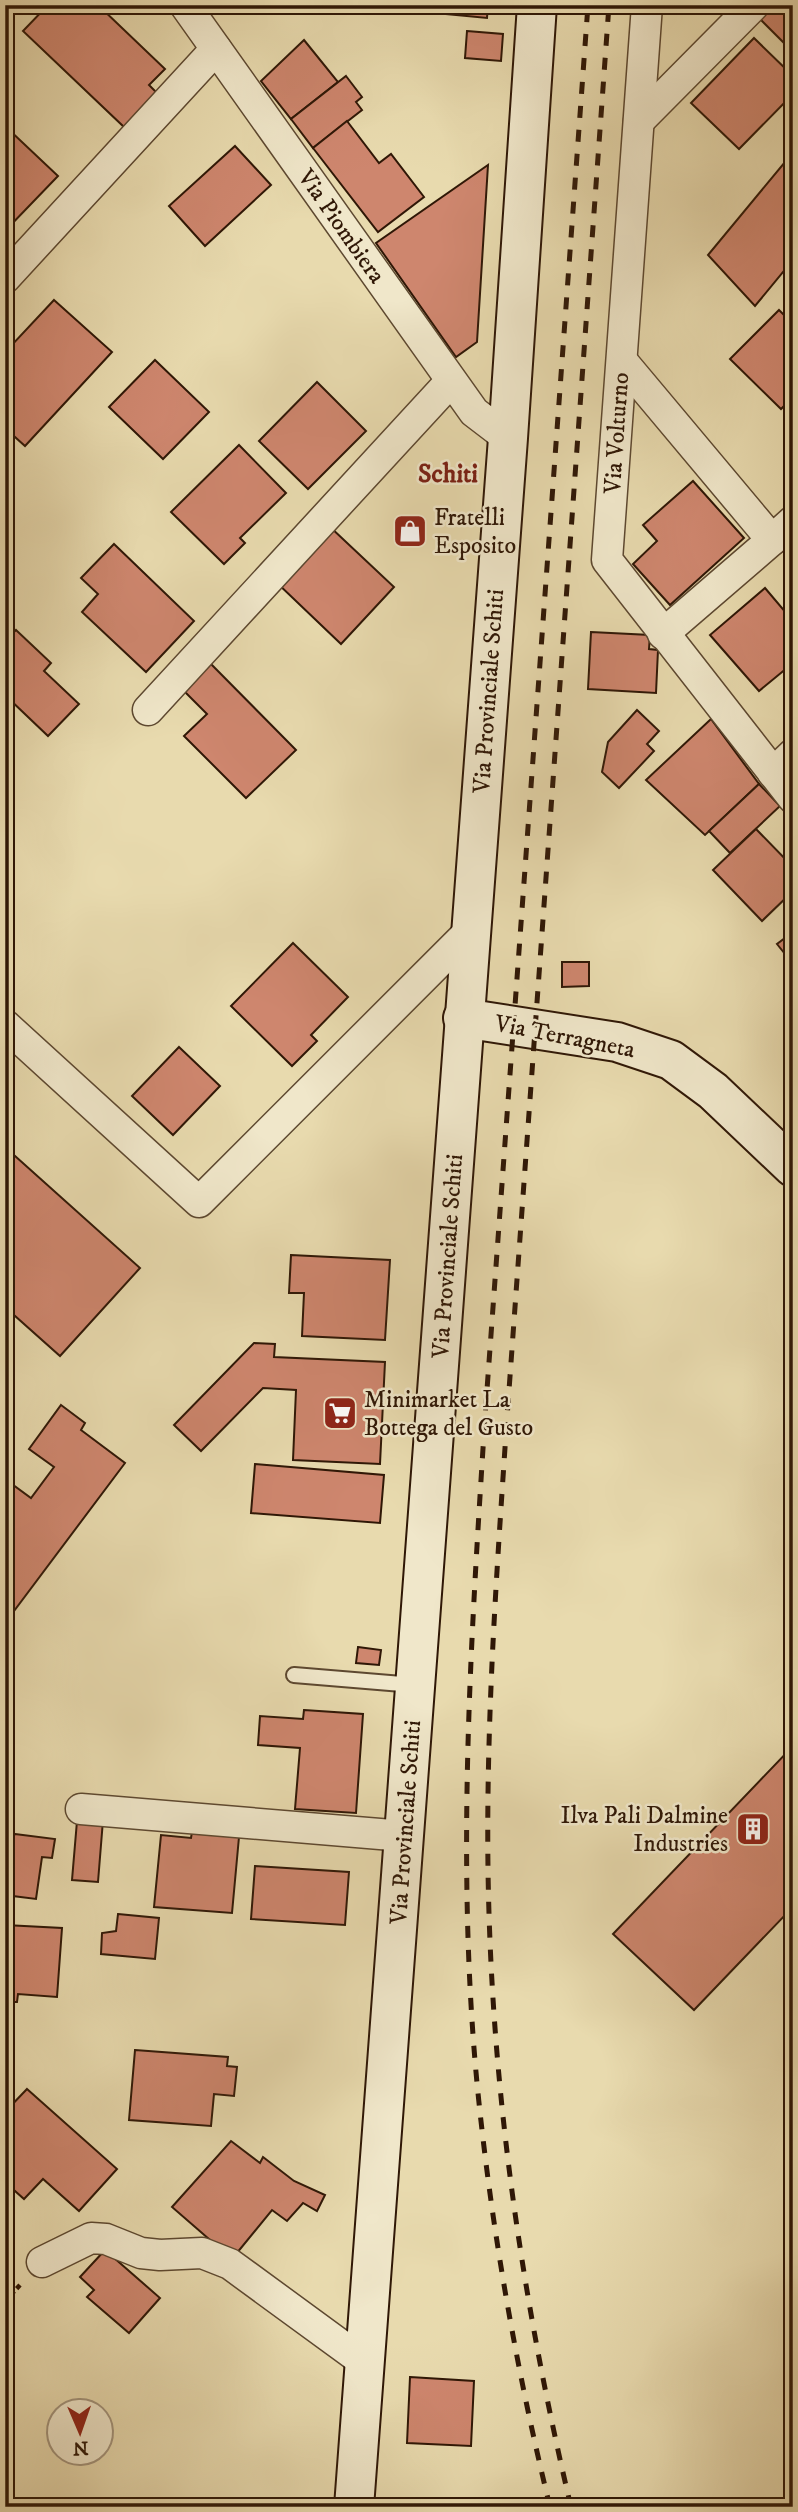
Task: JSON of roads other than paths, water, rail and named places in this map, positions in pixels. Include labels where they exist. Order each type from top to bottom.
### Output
[{"type":"street","name":"Via Piombiera","points":[[185,5],[474,412],[508,438]]},
{"type":"street","name":"Via Provinciale Schiti","points":[[354,2507],[508,438],[537,5]]},
{"type":"street","name":"Via Volturno","points":[[647,5],[607,560],[663,634],[783,764],[793,798]]},
{"type":"street","points":[[639,121],[754,5]]},
{"type":"street","points":[[5,278],[216,49]]},
{"type":"street","points":[[622,361],[782,531],[663,634]]},
{"type":"street","points":[[148,710],[452,381]]},
{"type":"street","points":[[5,1025],[199,1202],[470,931]]},
{"type":"street","name":"Via Terragneta","points":[[463,1018],[617,1042],[671,1060],[713,1091],[793,1167]]},
{"type":"street","points":[[81,1809],[404,1836]]},
{"type":"street","points":[[42,2262],[91,2238],[106,2239],[141,2253],[202,2253],[230,2264],[364,2362]]},
{"type":"lane","points":[[294,1675],[416,1685]]},
{"type":"railway","points":[[550,2507],[506,2296],[477,2083],[467,1916],[468,1750],[485,1417],[588,5]]},
{"type":"railway","points":[[571,2507],[537,2349],[502,2111],[490,1950],[488,1812],[493,1643],[507,1418],[609,5]]},
{"type":"place","name":"Fratelli Esposito","points":[[410,531]]},
{"type":"place","name":"Minimarket La Bottega del Gusto","points":[[340,1413]]},
{"type":"place","name":"Ilva Pali Dalmine Industries","points":[[753,1829]]},
{"type":"district","name":"Schiti","points":[[448,473]]}]
